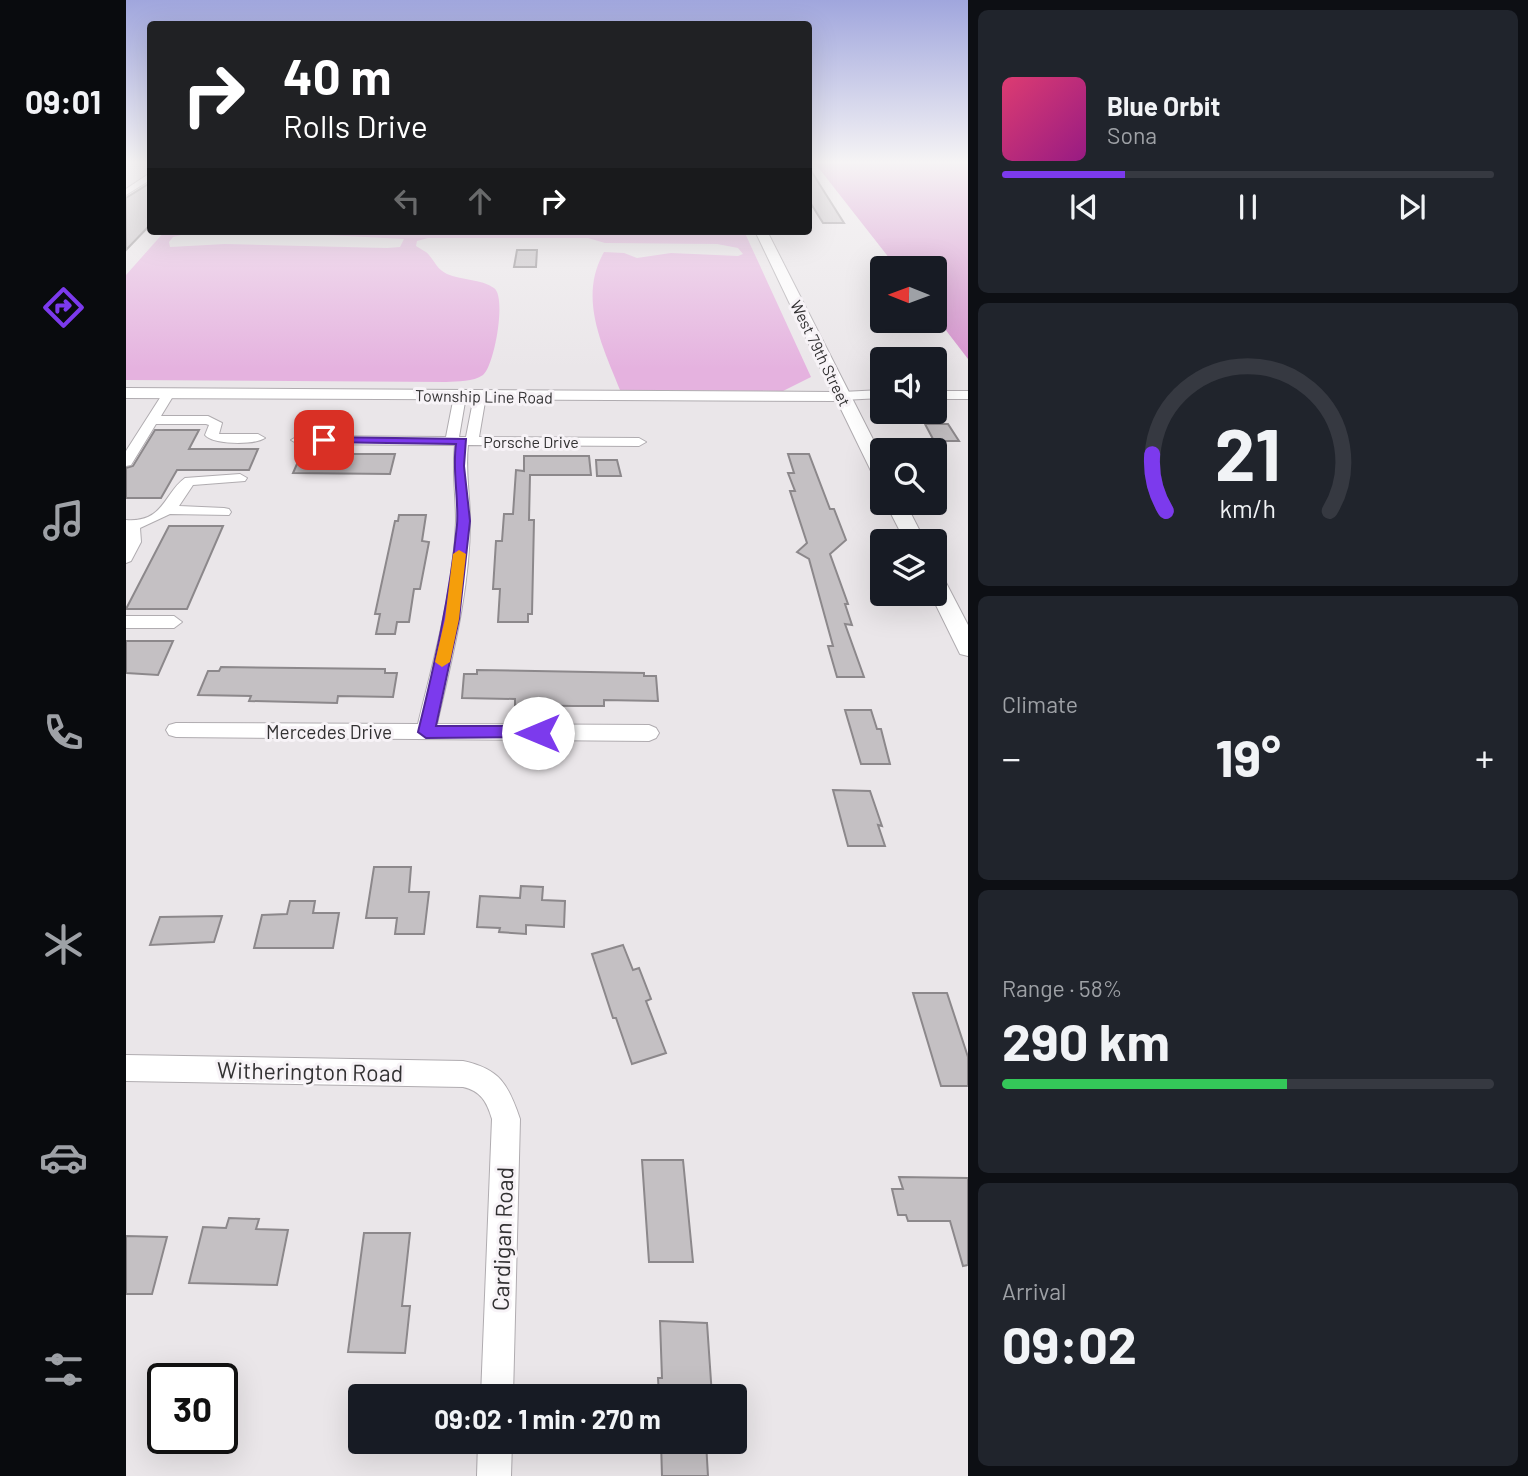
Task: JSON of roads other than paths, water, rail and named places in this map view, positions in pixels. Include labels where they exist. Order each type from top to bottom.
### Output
[{"type":"main road","name":"West 79th Street","points":[[763,235],[870,451]]},
{"type":"main road","name":"Township Line Road","points":[[126,393],[842,396]]},
{"type":"main road","points":[[947,606],[968,648]]},
{"type":"street","points":[[126,462],[169,393]]},
{"type":"street","points":[[842,396],[870,395]]},
{"type":"street","points":[[947,395],[968,395]]},
{"type":"street","points":[[426,732],[452,619],[463,521],[459,466],[462,441],[460,396]]},
{"type":"street","points":[[462,441],[480,396]]},
{"type":"street","points":[[152,420],[208,420],[216,423],[212,435],[215,438],[258,438]]},
{"type":"street","name":"Porsche Drive","points":[[298,440],[639,442]]},
{"type":"street","points":[[126,558],[132,542],[130,525],[167,510],[173,505],[183,485],[190,481],[240,478]]},
{"type":"street","points":[[167,510],[224,512]]},
{"type":"street","points":[[126,622],[174,622]]},
{"type":"street","name":"Mercedes Drive","points":[[176,730],[649,733]]},
{"type":"street","name":"Witherington Road","points":[[126,1068],[463,1074],[482,1079],[491,1086]]},
{"type":"street","name":"Cardigan Road","points":[[491,1086],[501,1098],[506,1119],[496,1384]]},
{"type":"street","points":[[494,1476],[495,1454]]}]
